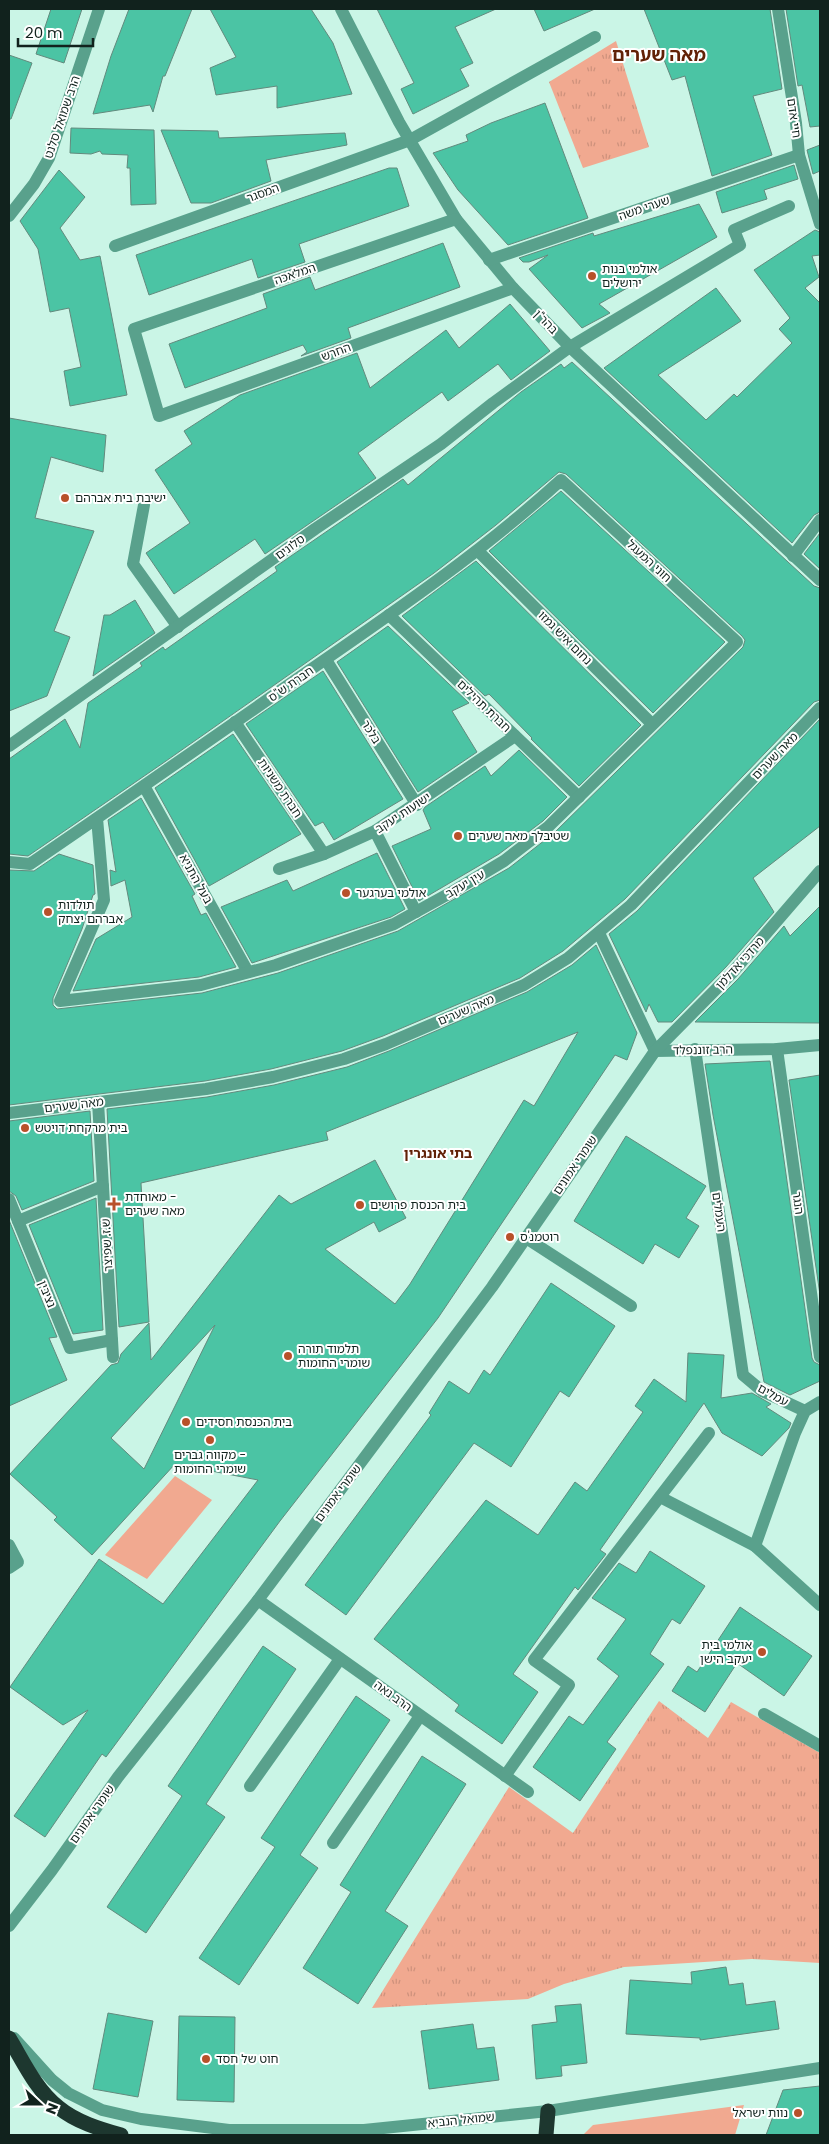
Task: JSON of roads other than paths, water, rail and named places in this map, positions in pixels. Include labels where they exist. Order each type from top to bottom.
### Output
[{"type":"highway","points":[[9,2038],[45,2094],[59,2108],[92,2126],[122,2135]]},
{"type":"highway","points":[[546,2135],[548,2111]]},
{"type":"street","name":"הרב שמואל סלנט","points":[[9,216],[34,184],[49,158],[98,9]]},
{"type":"street","name":"בהר\"ן","points":[[340,9],[366,61],[456,219],[489,260],[513,288],[570,347],[820,580]]},
{"type":"street","name":"חיי אדם","points":[[778,9],[796,123],[799,155],[820,224]]},
{"type":"street","name":"המסגר","points":[[115,246],[410,140],[595,37]]},
{"type":"street","name":"שערי משה","points":[[489,260],[799,155]]},
{"type":"street","name":"סלונים","points":[[9,746],[315,529],[441,444],[570,347],[740,245],[734,230],[790,206]]},
{"type":"street","name":"המלאכה","points":[[159,416],[134,329],[456,219]]},
{"type":"street","name":"החרש","points":[[159,416],[513,288]]},
{"type":"street","name":"חברת ש\"ס","points":[[9,862],[30,864],[326,660],[478,551],[560,480]]},
{"type":"street","name":"חוני המעגל","points":[[560,480],[737,642]]},
{"type":"street","points":[[144,505],[133,564],[178,627]]},
{"type":"street","points":[[793,556],[820,520]]},
{"type":"street","name":"נחום איש גמזו","points":[[478,551],[652,724]]},
{"type":"street","name":"חברת תהילים","points":[[389,615],[579,797]]},
{"type":"street","name":"עין יעקב","points":[[97,818],[104,900],[60,1001],[201,985],[276,965],[394,924],[504,861],[548,826],[579,797],[737,642]]},
{"type":"street","name":"בלכר","points":[[326,660],[417,805]]},
{"type":"street","name":"מאה שערים","points":[[9,1113],[206,1089],[262,1080],[344,1059],[395,1040],[524,985],[568,958],[631,905],[820,708]]},
{"type":"street","name":"חברת משניות","points":[[235,722],[324,854]]},
{"type":"street","name":"ישועות יעקב","points":[[279,869],[324,854],[375,832],[515,736]]},
{"type":"street","name":"בעל התניא","points":[[144,786],[248,972]]},
{"type":"street","points":[[375,832],[416,912]]},
{"type":"street","name":"מרדכי אדלמן","points":[[655,1051],[732,973],[820,871]]},
{"type":"street","name":"הרב זוננפלד","points":[[599,933],[655,1051],[777,1049],[820,1044]]},
{"type":"street","name":"העמלים","points":[[695,1049],[743,1375]]},
{"type":"street","name":"הנגר","points":[[777,1049],[820,1357]]},
{"type":"street","name":"שומרי אמונים","points":[[9,1926],[52,1870],[118,1777],[258,1600],[492,1287],[655,1051]]},
{"type":"street","name":"ש.ז. שפיצר","points":[[98,1102],[113,1357]]},
{"type":"street","points":[[18,1221],[103,1186]]},
{"type":"street","name":"נציבין","points":[[9,1199],[70,1348],[112,1340]]},
{"type":"street","points":[[526,1238],[631,1306]]},
{"type":"street","name":"עמלים","points":[[743,1375],[762,1391],[805,1411]]},
{"type":"street","points":[[755,1546],[795,1433],[805,1411],[820,1402]]},
{"type":"street","points":[[505,1776],[569,1685],[534,1660],[709,1432]]},
{"type":"street","points":[[660,1497],[755,1546],[820,1605]]},
{"type":"street","points":[[9,1545],[18,1562],[9,1568]]},
{"type":"street","name":"הרב נאה","points":[[258,1600],[528,1792]]},
{"type":"street","points":[[250,1786],[340,1659]]},
{"type":"street","points":[[764,1714],[820,1746]]},
{"type":"street","points":[[333,1843],[420,1716]]},
{"type":"street","name":"שמואל הנביא","points":[[9,2032],[52,2080],[68,2093],[102,2110],[141,2119],[229,2130],[364,2130],[548,2111],[820,2068]]},
{"type":"place","name":"אולמי בנות ירושלים","points":[[592,276]]},
{"type":"place","name":"ישיבת בית אברהם","points":[[65,498]]},
{"type":"place","name":"שטיבלך מאה שערים","points":[[458,836]]},
{"type":"place","name":"אולמי בערגער","points":[[346,893]]},
{"type":"place","name":"תולדות אברהם יצחק","points":[[48,912]]},
{"type":"place","name":"בית מרקחת דויטש","points":[[25,1128]]},
{"type":"place","name":"מאוחדת - מאה שערים","points":[[114,1204]]},
{"type":"place","name":"בית הכנסת פרושים","points":[[360,1205]]},
{"type":"place","name":"רוטמנ'ס","points":[[510,1237]]},
{"type":"place","name":"תלמוד תורה שומרי החומות","points":[[288,1356]]},
{"type":"place","name":"בית הכנסת חסידים","points":[[186,1422]]},
{"type":"place","name":"מקווה גברים - שומרי החומות","points":[[210,1440]]},
{"type":"place","name":"אולמי בית יעקב הישן","points":[[762,1652]]},
{"type":"place","name":"חוט של חסד","points":[[206,2059]]},
{"type":"place","name":"נוות ישראל","points":[[798,2113]]},
{"type":"district","name":"מאה שערים","points":[[659,55]]},
{"type":"district","name":"בתי אונגרין","points":[[438,1153]]}]
